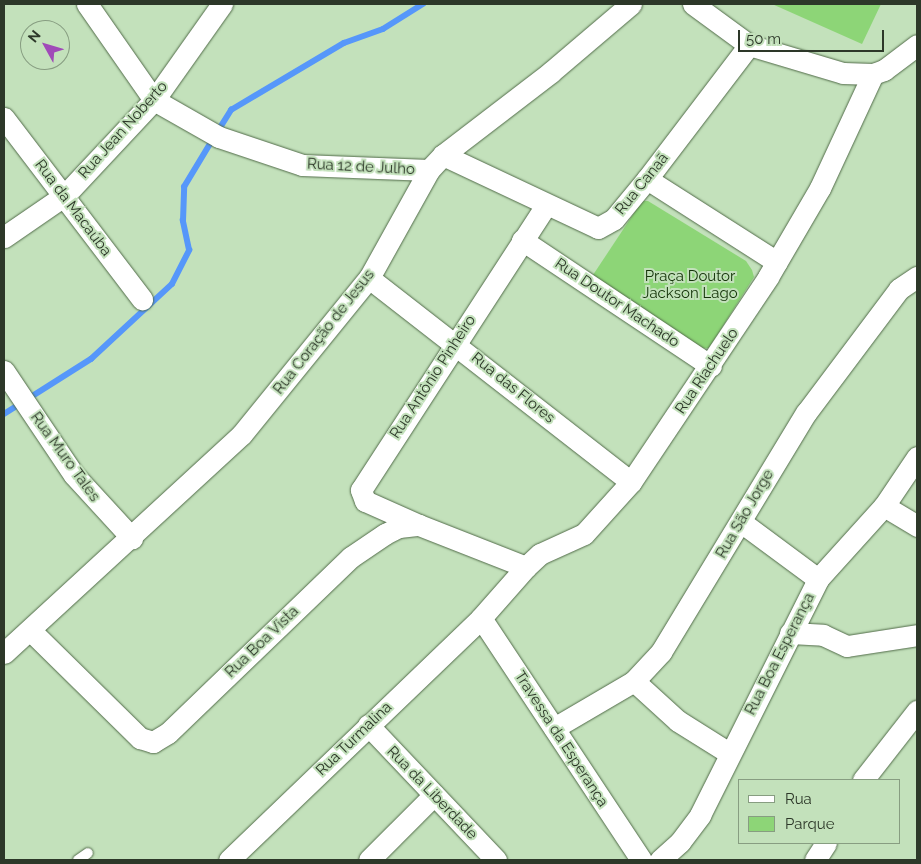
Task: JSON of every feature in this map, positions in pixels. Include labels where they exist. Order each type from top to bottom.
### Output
[{"type":"street","name":"Rua 12 de Julho","points":[[87,4],[154,100],[212,132],[302,165],[436,162]]},
{"type":"street","name":"Rua Jean Noberto","points":[[4,237],[64,195],[154,100],[222,4]]},
{"type":"street","name":"Rua Coração de Jesus","points":[[4,653],[31,631],[242,434],[369,278],[436,162],[551,72],[631,4]]},
{"type":"street","points":[[693,4],[748,45],[843,73],[873,74],[917,45]]},
{"type":"street","name":"Rua Canaã","points":[[436,162],[546,205],[598,228],[614,218],[647,179],[748,45]]},
{"type":"street","name":"Rua Riachuelo","points":[[480,618],[540,554],[584,534],[631,482],[711,366],[820,188],[873,74]]},
{"type":"street","name":"Rua da Macaúba","points":[[4,118],[142,299]]},
{"type":"street","points":[[647,179],[776,262]]},
{"type":"street","name":"Rua Antônio Pinheiro","points":[[419,525],[365,501],[361,490],[546,205]]},
{"type":"street","name":"Rua Doutor Machado","points":[[522,240],[711,366]]},
{"type":"street","name":"Rua São Jorge","points":[[554,728],[634,681],[661,652],[806,413],[899,289],[917,277]]},
{"type":"street","name":"Rua das Flores","points":[[369,278],[456,342],[631,482]]},
{"type":"street","name":"Rua Muro Tales","points":[[4,371],[74,474],[132,538]]},
{"type":"street","name":"Rua Boa Esperança","points":[[660,860],[680,842],[700,814],[818,579],[884,506],[917,457]]},
{"type":"street","points":[[884,506],[917,526]]},
{"type":"street","points":[[741,522],[818,579]]},
{"type":"street","points":[[419,525],[526,567]]},
{"type":"street","name":"Rua Boa Vista","points":[[31,631],[140,738],[153,742],[168,732],[366,544],[399,527],[419,525]]},
{"type":"street","name":"Rua Turmalina","points":[[241,856],[368,725],[480,618]]},
{"type":"street","name":"Travessa da Esperança","points":[[480,618],[641,860]]},
{"type":"street","points":[[790,634],[823,635],[847,646],[917,635]]},
{"type":"street","points":[[634,681],[678,721],[729,753]]},
{"type":"street","points":[[864,779],[917,711]]},
{"type":"street","name":"Rua da Liberdade","points":[[368,725],[496,860]]},
{"type":"street","points":[[369,860],[434,795]]},
{"type":"street","points":[[815,860],[825,844]]},
{"type":"lane","points":[[78,860],[88,853]]},
{"type":"green space","points":[[772,4],[881,4],[862,44]]},
{"type":"green space","name":"Praça Doutor Jackson Lago","points":[[642,201],[648,201],[746,261],[752,270],[754,277],[709,348],[697,349],[591,278]]},
{"type":"waterway","points":[[218,131],[231,110],[344,43],[383,29],[423,4]]},
{"type":"waterway","points":[[4,414],[91,359],[172,284],[189,250],[183,221],[184,187],[213,139]]}]
